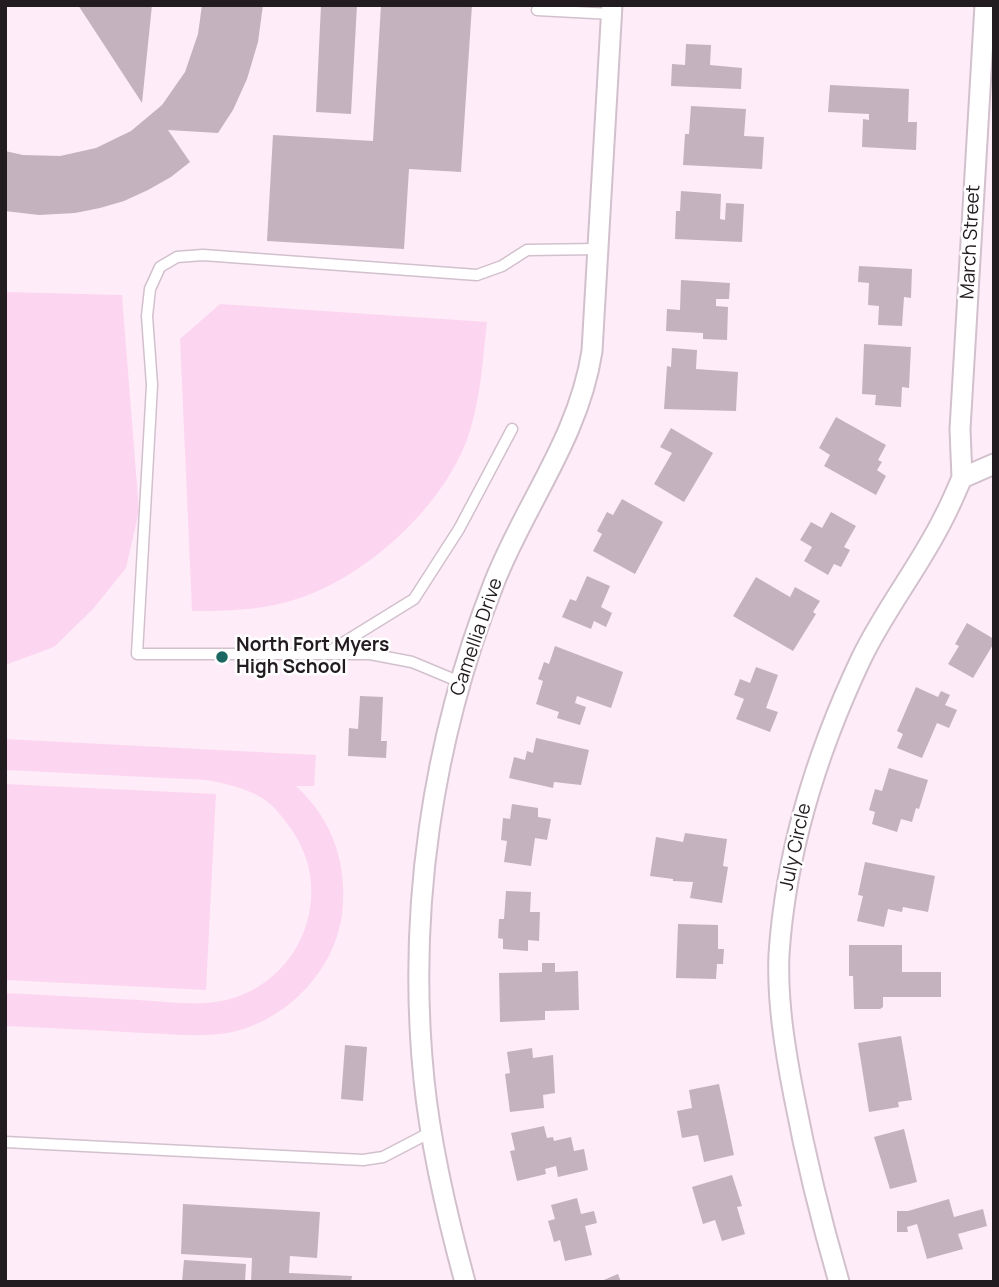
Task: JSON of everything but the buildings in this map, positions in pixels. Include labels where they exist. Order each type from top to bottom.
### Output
[{"type":"street","name":"March Street","points":[[962,478],[960,429],[985,5]]},
{"type":"street","name":"Camellia Drive","points":[[466,1282],[446,1209],[431,1132],[420,1037],[418,937],[428,832],[439,767],[460,682],[494,582],[535,495],[570,430],[588,378],[592,351],[612,9]]},
{"type":"street","points":[[962,478],[994,464]]},
{"type":"street","name":"July Circle","points":[[839,1282],[808,1169],[786,1056],[779,989],[784,906],[806,798],[833,719],[878,626],[944,518],[962,478]]},
{"type":"lane","points":[[537,10],[612,9]]},
{"type":"lane","points":[[460,682],[412,663],[370,654],[138,654],[152,385],[147,316],[150,289],[160,267],[177,257],[203,256],[477,275],[502,266],[527,250],[598,248]]},
{"type":"lane","points":[[325,654],[414,599],[460,529],[512,429]]},
{"type":"lane","points":[[5,1142],[363,1160],[383,1157],[431,1132]]},
{"type":"shaded area","points":[[5,292],[122,295],[139,511],[126,568],[93,609],[54,647],[5,665]]},
{"type":"shaded area","points":[[220,304],[487,322],[477,401],[461,454],[428,506],[406,530],[356,570],[303,597],[262,607],[192,611],[180,339]]},
{"type":"shaded area","points":[[5,739],[316,755],[314,786],[296,786],[318,811],[333,840],[342,871],[343,904],[333,948],[309,986],[274,1015],[254,1025],[222,1034],[188,1035],[5,1026],[5,993],[189,1003],[215,1002],[239,996],[262,984],[282,968],[306,925],[311,901],[310,876],[304,852],[278,812],[256,794],[206,780],[5,770]]},
{"type":"shaded area","points":[[5,784],[216,794],[206,990],[5,980]]},
{"type":"place","name":"North Fort Myers High School","points":[[222,657]]}]
